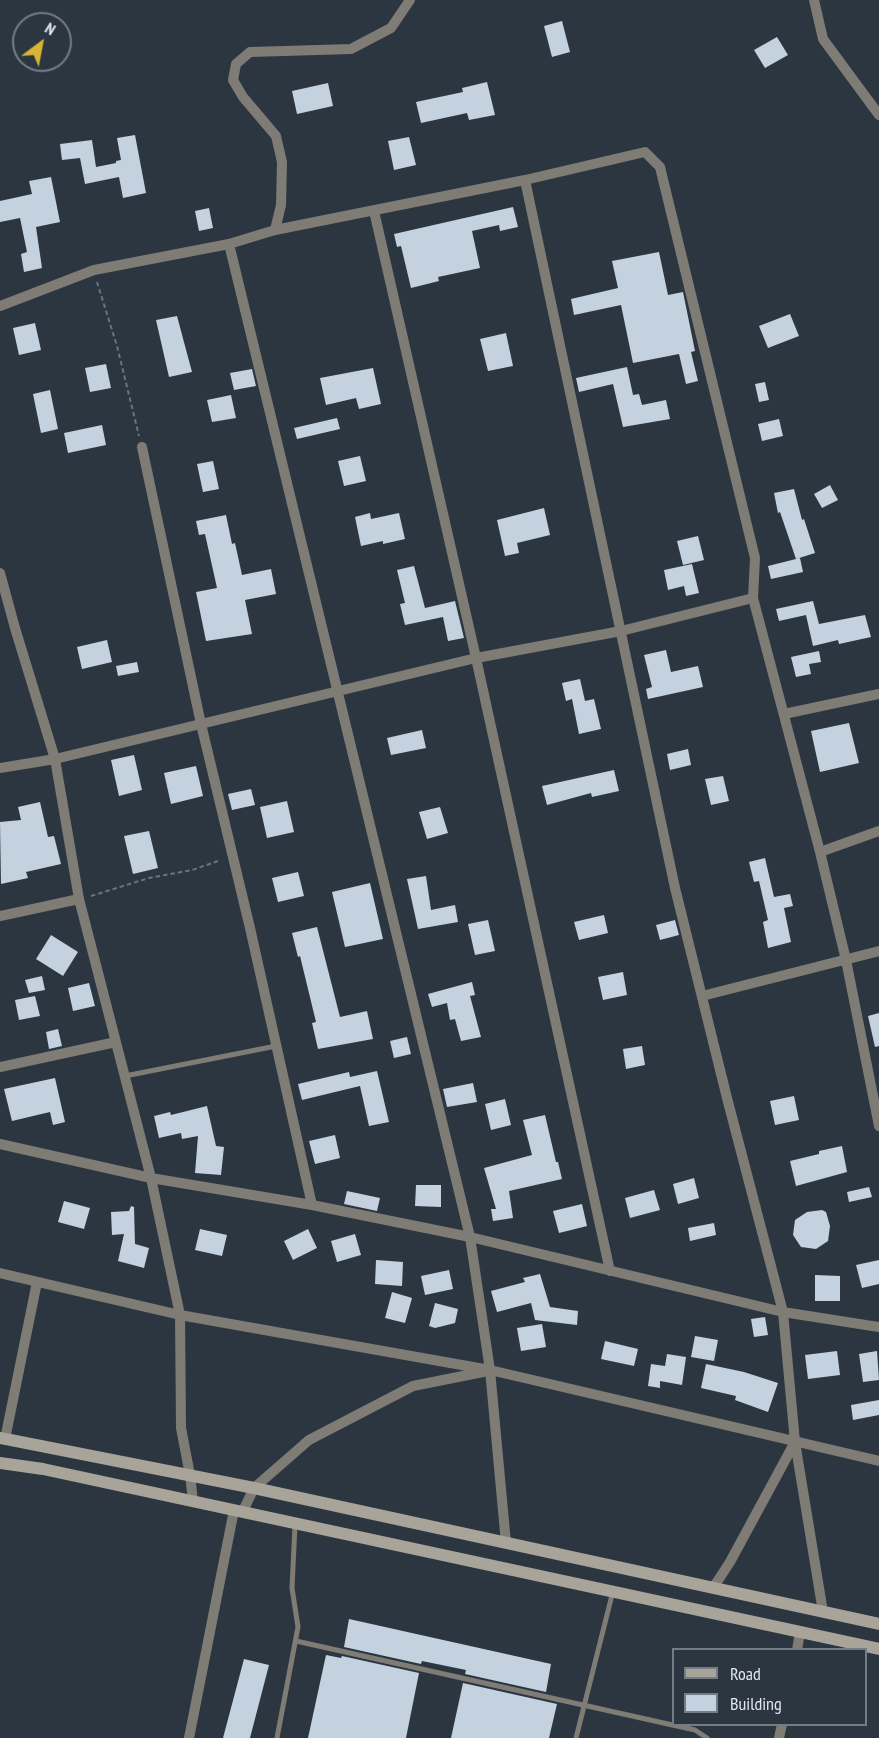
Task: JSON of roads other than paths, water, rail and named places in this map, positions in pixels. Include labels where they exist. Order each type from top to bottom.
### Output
[{"type":"main road","points":[[3,1438],[190,1474],[879,1624]]},
{"type":"main road","points":[[0,1463],[43,1469],[238,1510],[879,1649]]},
{"type":"street","points":[[275,230],[281,205],[282,162],[280,153],[276,136],[232,80],[236,64],[250,52],[351,49],[392,27],[410,0]]},
{"type":"street","points":[[814,0],[823,39],[879,115]]},
{"type":"street","points":[[0,306],[94,270],[229,244],[275,230],[525,180],[645,152],[660,167],[755,558],[753,598],[846,960],[874,1079],[879,1126]]},
{"type":"street","points":[[525,180],[675,888],[726,1098],[783,1312],[795,1442],[823,1612]]},
{"type":"street","points":[[374,211],[476,658],[610,1270]]},
{"type":"street","points":[[229,244],[470,1237],[490,1370],[506,1543]]},
{"type":"street","points":[[142,447],[201,724],[312,1205]]},
{"type":"street","points":[[0,573],[55,759],[79,899],[151,1178],[180,1315],[181,1428],[193,1501]]},
{"type":"street","points":[[0,768],[55,759],[337,690],[476,658],[621,631],[753,598]]},
{"type":"street","points":[[784,714],[879,694]]},
{"type":"street","points":[[820,852],[879,831]]},
{"type":"street","points":[[0,916],[79,899]]},
{"type":"street","points":[[702,996],[879,951]]},
{"type":"street","points":[[0,1067],[116,1042]]},
{"type":"street","points":[[0,1144],[151,1178],[312,1205],[470,1237],[783,1312],[879,1327]]},
{"type":"street","points":[[0,1273],[180,1315],[490,1370],[879,1461]]},
{"type":"street","points":[[3,1438],[37,1282]]},
{"type":"street","points":[[189,1738],[238,1510],[254,1488],[309,1440],[413,1386],[490,1370]]},
{"type":"street","points":[[713,1588],[730,1562],[795,1442]]},
{"type":"street","points":[[797,1648],[800,1632]]},
{"type":"lane","points":[[124,1076],[276,1046]]},
{"type":"lane","points":[[277,1738],[298,1627],[292,1588],[295,1523]]},
{"type":"lane","points":[[576,1738],[613,1590]]},
{"type":"lane","points":[[296,1641],[672,1725]]},
{"type":"lane","points":[[676,1726],[695,1730],[707,1738]]}]
